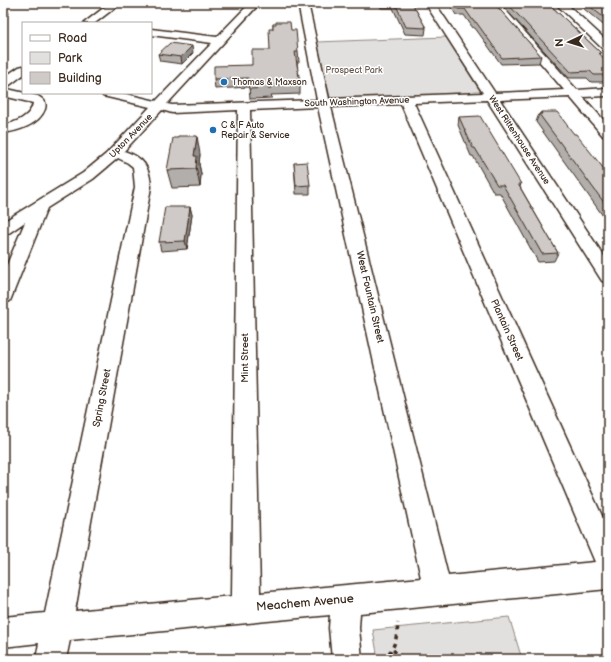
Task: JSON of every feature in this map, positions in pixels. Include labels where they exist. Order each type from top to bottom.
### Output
[{"type":"street","points":[[90,22],[116,3]]},
{"type":"street","name":"Upton Avenue","points":[[3,230],[88,176],[115,153],[255,3]]},
{"type":"street","name":"West Fountain Street","points":[[303,3],[324,104],[438,591]]},
{"type":"street","name":"West Rittenhouse Avenue","points":[[430,3],[608,276]]},
{"type":"street","points":[[494,3],[608,133]]},
{"type":"street","points":[[560,3],[608,48]]},
{"type":"street","points":[[152,32],[220,41]]},
{"type":"street","points":[[7,68],[22,71]]},
{"type":"street","points":[[3,84],[22,71]]},
{"type":"street","points":[[3,92],[34,99],[39,102],[40,106],[38,112],[30,119],[20,125],[3,129]]},
{"type":"street","name":"South Washington Avenue","points":[[111,94],[172,109],[608,92]]},
{"type":"street","name":"Plantain Street","points":[[406,100],[608,560]]},
{"type":"street","name":"Mint Street","points":[[244,107],[246,609]]},
{"type":"street","name":"Spring Street","points":[[51,659],[143,188],[141,172],[136,161],[133,158],[115,153]]},
{"type":"street","points":[[3,296],[40,207]]},
{"type":"street","name":"Meachem Avenue","points":[[3,632],[608,575]]},
{"type":"street","points":[[346,599],[344,628],[347,659]]},
{"type":"path","points":[[383,659],[393,650],[398,623]]},
{"type":"path","points":[[393,650],[403,659]]},
{"type":"green space","name":"Prospect Park","points":[[446,37],[480,91],[479,93],[334,99],[330,97],[317,42]]},
{"type":"green space","points":[[509,617],[522,659],[378,659],[373,630]]},
{"type":"building","points":[[395,3],[412,3],[426,28],[406,27]]},
{"type":"building","points":[[454,3],[494,3],[541,56],[502,58],[465,9],[458,9]]},
{"type":"building","points":[[507,3],[548,3],[601,53],[599,53],[608,63],[608,75],[594,75],[590,71],[571,72]]},
{"type":"building","points":[[586,3],[608,3],[608,21]]},
{"type":"building","points":[[276,22],[290,22],[291,30],[296,30],[298,52],[295,52],[300,84],[271,85],[271,88],[249,89],[248,78],[214,79],[214,66],[252,65],[252,50],[270,50],[269,29],[273,29],[273,24],[276,24]]},
{"type":"building","points":[[170,43],[192,46],[181,57],[158,54]]},
{"type":"building","points":[[541,112],[557,112],[608,174],[608,208],[539,114],[542,114]]},
{"type":"building","points":[[480,116],[521,184],[518,184],[558,253],[542,254],[503,185],[497,185],[475,148],[473,148],[459,117]]},
{"type":"building","points":[[178,136],[197,136],[194,156],[197,156],[196,169],[167,170],[173,138],[178,138]]},
{"type":"building","points":[[307,162],[310,185],[296,186],[294,163]]},
{"type":"building","points":[[165,207],[190,207],[185,241],[159,242]]},
{"type":"place","name":"Thomas & Maxson","points":[[224,82]]},
{"type":"place","name":"C & F Auto Repair & Service","points":[[213,130]]}]
